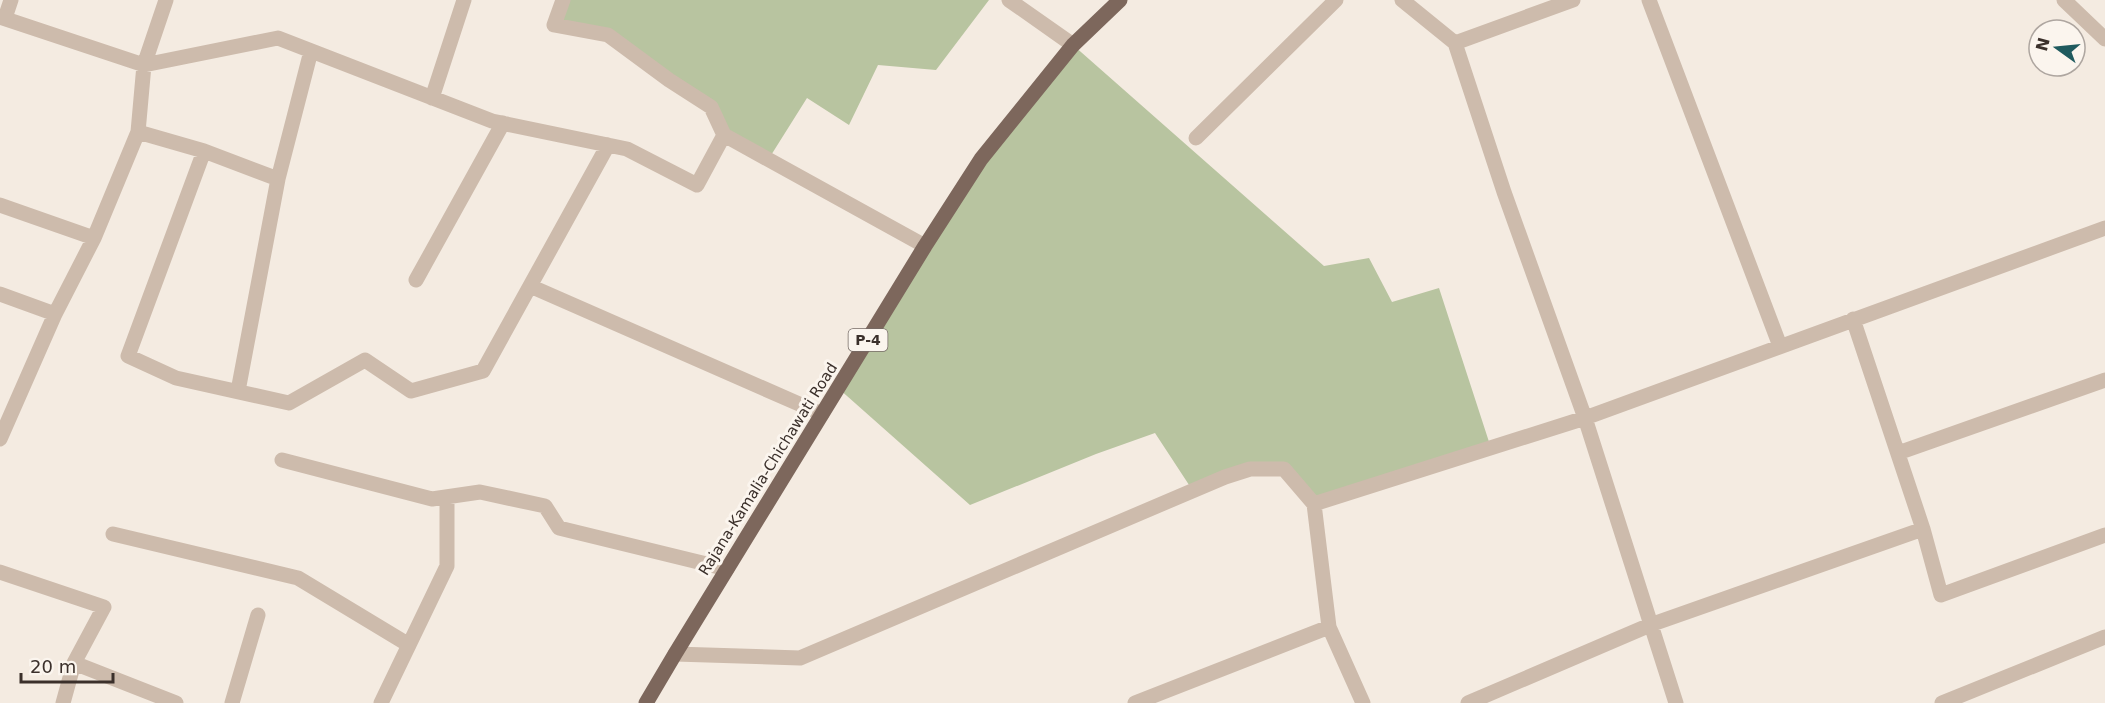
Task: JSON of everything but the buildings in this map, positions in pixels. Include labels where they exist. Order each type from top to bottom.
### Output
[{"type":"main road","name":"Rajana-Kamalia-Chichawati Road","points":[[646,703],[925,246],[981,159],[1073,45],[1120,0]]},
{"type":"street","points":[[11,0],[2,17],[144,66],[279,38],[492,121],[627,149],[697,185],[724,135]]},
{"type":"street","points":[[0,439],[55,314],[93,238],[138,132],[144,66],[166,0]]},
{"type":"street","points":[[432,98],[464,0]]},
{"type":"street","points":[[563,0],[554,25],[608,35],[669,80],[711,107],[724,135],[925,246]]},
{"type":"street","points":[[1009,0],[1073,45]]},
{"type":"street","points":[[1196,138],[1336,0]]},
{"type":"street","points":[[1402,0],[1455,43],[1504,192],[1585,418],[1676,703]]},
{"type":"street","points":[[1455,43],[1573,0]]},
{"type":"street","points":[[1649,0],[1780,346]]},
{"type":"street","points":[[2064,0],[2105,39]]},
{"type":"street","points":[[238,392],[278,179],[311,51]]},
{"type":"street","points":[[416,280],[503,123]]},
{"type":"street","points":[[138,132],[204,150],[278,179]]},
{"type":"street","points":[[204,150],[128,356],[176,378],[289,403],[365,360],[411,391],[483,371],[608,145]]},
{"type":"street","points":[[0,205],[93,238]]},
{"type":"street","points":[[1314,504],[1585,418],[2105,228]]},
{"type":"street","points":[[530,286],[822,414]]},
{"type":"street","points":[[0,294],[55,314]]},
{"type":"street","points":[[1853,319],[1923,529],[1941,595],[2105,535]]},
{"type":"street","points":[[1898,453],[2105,380]]},
{"type":"street","points":[[282,460],[432,499],[480,492],[545,506],[559,528],[727,569]]},
{"type":"street","points":[[675,654],[800,658],[1225,477],[1250,469],[1284,469],[1314,504],[1329,627],[1363,703]]},
{"type":"street","points":[[381,703],[447,566],[447,496]]},
{"type":"street","points":[[1468,703],[1650,625],[1923,529]]},
{"type":"street","points":[[113,534],[298,578],[409,645]]},
{"type":"street","points":[[0,572],[104,607],[74,663],[63,703]]},
{"type":"street","points":[[232,703],[258,615]]},
{"type":"street","points":[[1135,703],[1329,627]]},
{"type":"street","points":[[1941,703],[2105,637]]},
{"type":"street","points":[[74,663],[176,703]]},
{"type":"green space","points":[[563,0],[989,0],[936,70],[878,65],[849,125],[807,98],[768,160],[724,135],[711,107],[608,35],[554,25]]},
{"type":"green space","points":[[1073,45],[1324,266],[1369,258],[1392,302],[1439,288],[1491,448],[1314,504],[1283,469],[1250,469],[1193,491],[1155,433],[1096,454],[970,505],[838,388],[925,246]]}]
